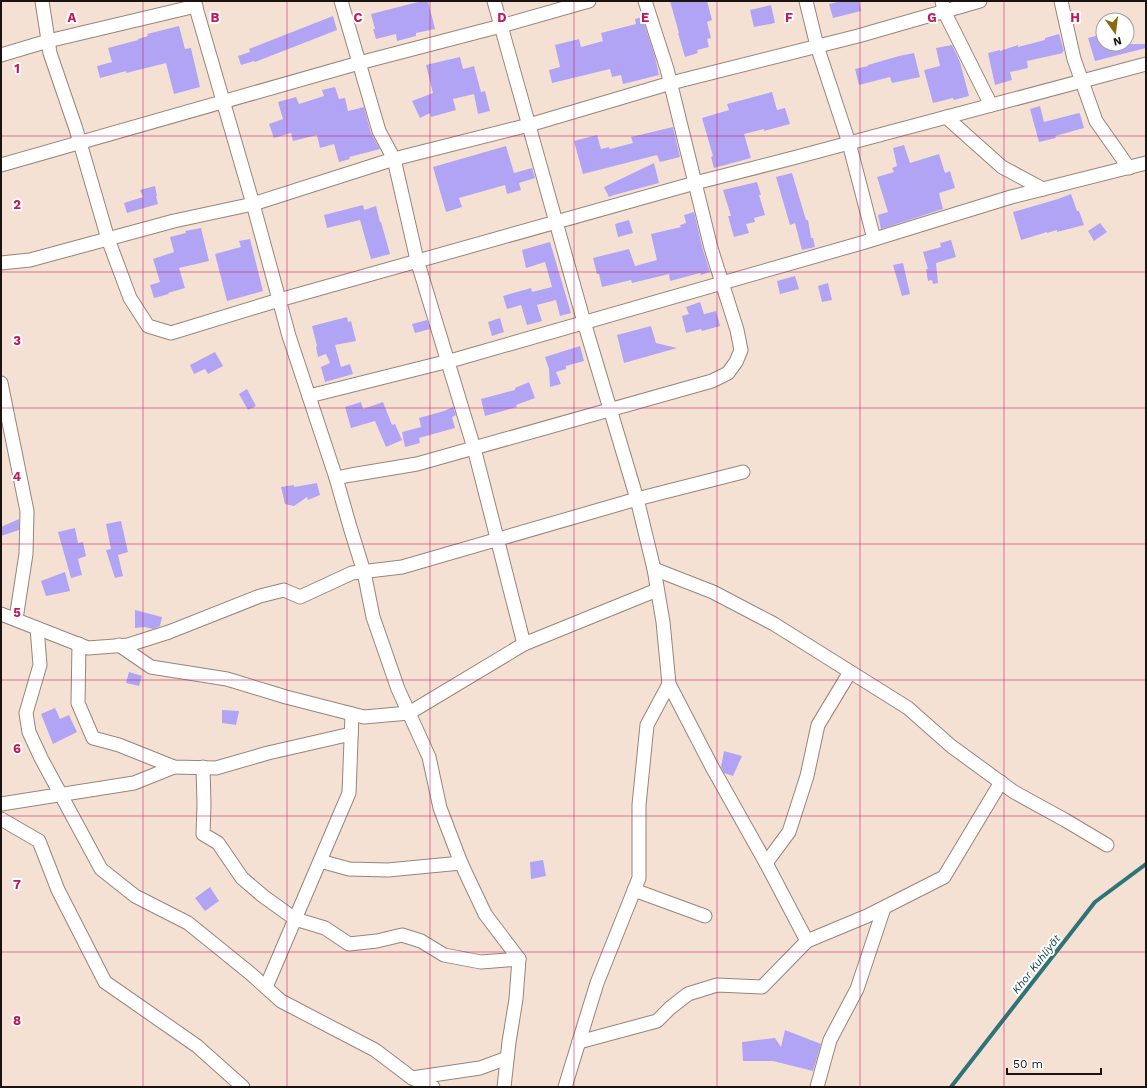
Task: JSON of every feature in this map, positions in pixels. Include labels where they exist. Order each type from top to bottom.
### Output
[{"type":"street","points":[[42,1],[50,53],[80,142],[108,239],[130,298],[148,326],[171,333],[279,300],[556,221],[1146,64]]},
{"type":"street","points":[[342,1],[380,131],[394,159],[417,260],[474,448],[524,644]]},
{"type":"street","points":[[494,1],[584,322],[637,499],[658,590],[663,622],[669,684],[712,767],[766,863],[807,941]]},
{"type":"street","points":[[1,165],[359,63],[501,26],[589,1]]},
{"type":"street","points":[[336,478],[417,464],[712,381],[728,373],[736,362],[740,350],[738,330],[711,248],[671,83],[645,1]]},
{"type":"street","points":[[806,1],[818,46],[849,143],[874,239]]},
{"type":"street","points":[[1,263],[30,260],[174,221],[253,204],[394,159],[529,125],[671,83],[858,36],[943,6],[980,1]]},
{"type":"street","points":[[1061,1],[1074,59],[1096,121],[1129,168]]},
{"type":"street","points":[[1,55],[48,41],[195,4],[253,204],[288,336],[336,478],[364,572],[373,617],[398,688],[429,757],[440,808],[462,863],[485,914],[519,959],[516,999],[504,1087]]},
{"type":"street","points":[[943,6],[991,105]]},
{"type":"street","points":[[946,117],[1002,167],[1043,189]]},
{"type":"street","points":[[309,396],[447,361],[874,239],[1011,197],[1146,164]]},
{"type":"street","points":[[1,383],[27,511],[26,554],[16,619]]},
{"type":"street","points":[[1,614],[88,648],[128,645],[169,632],[260,596],[284,590],[300,596],[352,573],[402,567],[637,499],[743,472]]},
{"type":"street","points":[[654,569],[713,592],[774,624],[908,708],[951,746],[1014,792],[1107,845]]},
{"type":"street","points":[[119,645],[151,667],[227,679],[286,698],[364,717],[409,713],[524,644],[658,590]]},
{"type":"street","points":[[38,628],[40,666],[26,713],[29,732],[41,758],[101,869],[135,896],[188,923],[251,974],[281,1002],[374,1050],[412,1078],[433,1087]]},
{"type":"street","points":[[79,644],[78,703],[93,738],[119,745],[174,767]]},
{"type":"street","points":[[766,863],[789,832],[807,776],[818,724],[850,672]]},
{"type":"street","points":[[565,1087],[597,983],[639,878],[639,805],[647,726],[669,684]]},
{"type":"street","points":[[266,987],[349,793],[352,714]]},
{"type":"street","points":[[1,804],[134,783],[174,767],[216,768],[268,753],[351,734]]},
{"type":"street","points":[[203,767],[203,834],[218,843],[242,878],[295,920],[325,928],[349,944],[377,941],[402,935],[421,941],[444,955],[481,962],[519,959]]},
{"type":"street","points":[[579,1042],[657,1021],[670,1008],[688,994],[717,985],[762,986],[807,941],[867,916],[944,877],[1001,782]]},
{"type":"street","points":[[1,819],[39,840],[58,890],[104,982],[197,1046],[243,1087]]},
{"type":"street","points":[[320,861],[349,869],[388,870],[462,863]]},
{"type":"street","points":[[634,890],[705,916]]},
{"type":"street","points":[[817,1087],[830,1040],[857,989],[884,908]]},
{"type":"street","points":[[412,1078],[480,1068],[508,1058]]},
{"type":"building","points":[[422,1],[428,1],[435,29],[416,33],[416,36],[397,41],[396,34],[376,39],[371,14]]},
{"type":"building","points":[[670,1],[707,1],[712,20],[707,22],[711,38],[707,39],[709,47],[697,50],[698,53],[685,57]]},
{"type":"building","points":[[842,1],[859,1],[861,11],[833,18],[829,4]]},
{"type":"building","points":[[771,5],[775,23],[754,27],[750,10]]},
{"type":"building","points":[[333,16],[337,30],[255,62],[241,65],[238,56],[250,52],[249,49]]},
{"type":"building","points":[[642,17],[655,57],[659,75],[623,84],[621,75],[612,77],[610,69],[552,83],[549,70],[560,67],[555,45],[579,39],[581,47],[603,41],[601,33],[636,24],[635,19]]},
{"type":"building","points":[[179,26],[185,49],[191,48],[200,87],[174,94],[166,63],[100,78],[97,66],[112,62],[108,48],[138,40],[148,36],[147,34]]},
{"type":"building","points":[[1059,34],[1064,51],[1062,52],[1063,53],[1027,61],[1028,68],[1010,72],[1012,80],[995,85],[988,53],[1045,40],[1045,38]]},
{"type":"building","points":[[1095,36],[1095,52],[1130,52],[1095,61],[1088,38]]},
{"type":"building","points":[[1135,44],[1146,44],[1146,48],[1135,51]]},
{"type":"building","points":[[952,45],[960,62],[969,96],[933,103],[924,70],[940,66],[936,48]]},
{"type":"building","points":[[914,53],[920,77],[892,83],[890,77],[859,85],[855,69]]},
{"type":"building","points":[[460,57],[463,69],[474,66],[481,92],[485,91],[490,111],[478,114],[474,94],[453,99],[456,110],[431,117],[430,113],[420,118],[412,101],[433,93],[426,65]]},
{"type":"building","points":[[335,87],[339,99],[345,98],[348,111],[364,107],[371,133],[380,149],[349,157],[350,159],[339,162],[334,144],[320,148],[317,135],[293,141],[291,133],[274,138],[269,124],[283,119],[278,102],[296,97],[299,104],[324,96],[322,90]]},
{"type":"building","points":[[772,92],[777,110],[785,108],[790,124],[764,131],[764,129],[744,134],[751,158],[714,168],[711,157],[713,156],[702,118],[729,110],[727,104]]},
{"type":"building","points":[[1040,106],[1044,122],[1079,113],[1084,128],[1055,136],[1056,138],[1039,142],[1030,109]]},
{"type":"building","points":[[673,127],[680,157],[660,162],[657,155],[583,174],[574,141],[597,135],[601,149],[609,147],[610,149],[633,143],[631,137]]},
{"type":"building","points":[[904,145],[910,163],[939,154],[945,173],[950,171],[955,188],[939,193],[943,209],[881,229],[878,215],[888,212],[877,177],[894,172],[892,168],[897,166],[893,148]]},
{"type":"building","points":[[506,146],[514,173],[532,168],[535,178],[519,183],[521,190],[507,194],[505,185],[459,198],[462,207],[446,212],[433,167]]},
{"type":"building","points":[[654,163],[659,183],[609,197],[604,187]]},
{"type":"building","points":[[792,173],[806,220],[808,220],[811,238],[813,238],[815,247],[802,250],[795,223],[790,225],[776,177]]},
{"type":"building","points":[[757,182],[765,215],[754,218],[755,222],[746,224],[749,233],[734,237],[728,216],[731,216],[723,190]]},
{"type":"building","points":[[155,186],[158,204],[127,213],[124,203],[143,197],[140,190]]},
{"type":"building","points":[[1071,194],[1084,225],[1057,232],[1057,230],[1047,232],[1021,240],[1013,212]]},
{"type":"building","points":[[363,205],[364,210],[376,206],[390,254],[371,259],[360,220],[327,228],[324,215]]},
{"type":"building","points":[[694,212],[710,272],[701,275],[700,273],[670,281],[669,274],[632,283],[631,280],[602,287],[593,258],[629,249],[635,266],[657,260],[651,234],[681,227],[680,225],[686,223],[684,215]]},
{"type":"building","points":[[629,220],[633,233],[618,237],[615,224]]},
{"type":"building","points":[[1100,223],[1107,232],[1094,241],[1088,231]]},
{"type":"building","points":[[201,228],[209,261],[179,268],[185,288],[154,298],[150,285],[160,282],[153,259],[174,252],[170,237],[186,233],[185,231]]},
{"type":"building","points":[[250,239],[263,291],[227,301],[215,254],[241,247],[239,241]]},
{"type":"building","points":[[951,240],[956,257],[936,263],[938,283],[933,284],[932,280],[928,281],[926,269],[928,269],[923,252],[941,247],[940,243]]},
{"type":"building","points":[[550,242],[571,313],[560,316],[556,300],[537,305],[542,321],[527,325],[521,305],[507,309],[503,296],[531,288],[532,292],[552,287],[545,262],[526,268],[522,250]]},
{"type":"building","points":[[903,263],[910,294],[902,296],[893,265]]},
{"type":"building","points":[[795,276],[799,289],[780,294],[777,281]]},
{"type":"building","points":[[828,283],[832,300],[822,302],[818,286]]},
{"type":"building","points":[[700,302],[704,314],[716,311],[720,326],[702,331],[701,329],[686,333],[682,316],[689,314],[686,307]]},
{"type":"building","points":[[347,317],[348,322],[351,321],[356,341],[335,345],[341,367],[350,364],[353,374],[325,382],[321,367],[330,363],[326,354],[318,357],[312,326]]},
{"type":"building","points":[[500,318],[504,332],[492,336],[488,322]]},
{"type":"building","points":[[427,320],[430,329],[415,333],[412,324]]},
{"type":"building","points":[[651,326],[656,343],[677,348],[624,363],[617,335]]},
{"type":"building","points":[[580,346],[584,361],[566,366],[566,369],[556,372],[561,384],[550,387],[549,369],[545,357]]},
{"type":"building","points":[[215,352],[223,366],[208,374],[205,369],[194,374],[190,365]]},
{"type":"building","points":[[529,382],[535,398],[516,405],[517,407],[485,416],[481,399],[515,390],[515,388]]},
{"type":"building","points":[[247,389],[256,406],[248,410],[239,394]]},
{"type":"building","points":[[361,402],[363,409],[383,402],[392,425],[395,424],[402,440],[386,447],[375,421],[351,428],[345,407]]},
{"type":"building","points":[[453,407],[456,415],[452,417],[455,428],[419,438],[420,443],[405,447],[402,432],[421,427],[419,418]]},
{"type":"building","points":[[317,483],[320,495],[308,500],[307,497],[294,506],[285,504],[281,487],[294,485],[294,487]]},
{"type":"building","points":[[19,519],[19,530],[1,536],[1,527]]},
{"type":"building","points":[[121,521],[128,552],[118,555],[123,576],[115,578],[106,550],[111,549],[106,524]]},
{"type":"building","points":[[75,528],[78,543],[83,542],[86,556],[78,559],[82,575],[71,578],[58,532]]},
{"type":"building","points":[[65,572],[70,591],[46,596],[41,581]]},
{"type":"building","points":[[135,610],[162,617],[160,626],[153,629],[145,627],[135,628]]},
{"type":"building","points":[[129,672],[142,676],[139,686],[126,683]]},
{"type":"building","points":[[55,708],[60,719],[69,715],[77,732],[53,744],[41,714]]},
{"type":"building","points":[[222,710],[239,711],[236,725],[222,723]]},
{"type":"building","points":[[724,751],[742,756],[733,776],[724,773],[721,767]]},
{"type":"building","points":[[543,860],[546,876],[531,879],[530,862]]},
{"type":"building","points":[[210,887],[219,901],[205,911],[195,898]]},
{"type":"building","points":[[785,1030],[821,1044],[813,1071],[773,1061],[743,1061],[742,1042],[775,1038],[781,1047]]},
{"type":"waterway","name":"Khor Kuhliyāt","points":[[951,1087],[1095,902],[1146,864]]}]
